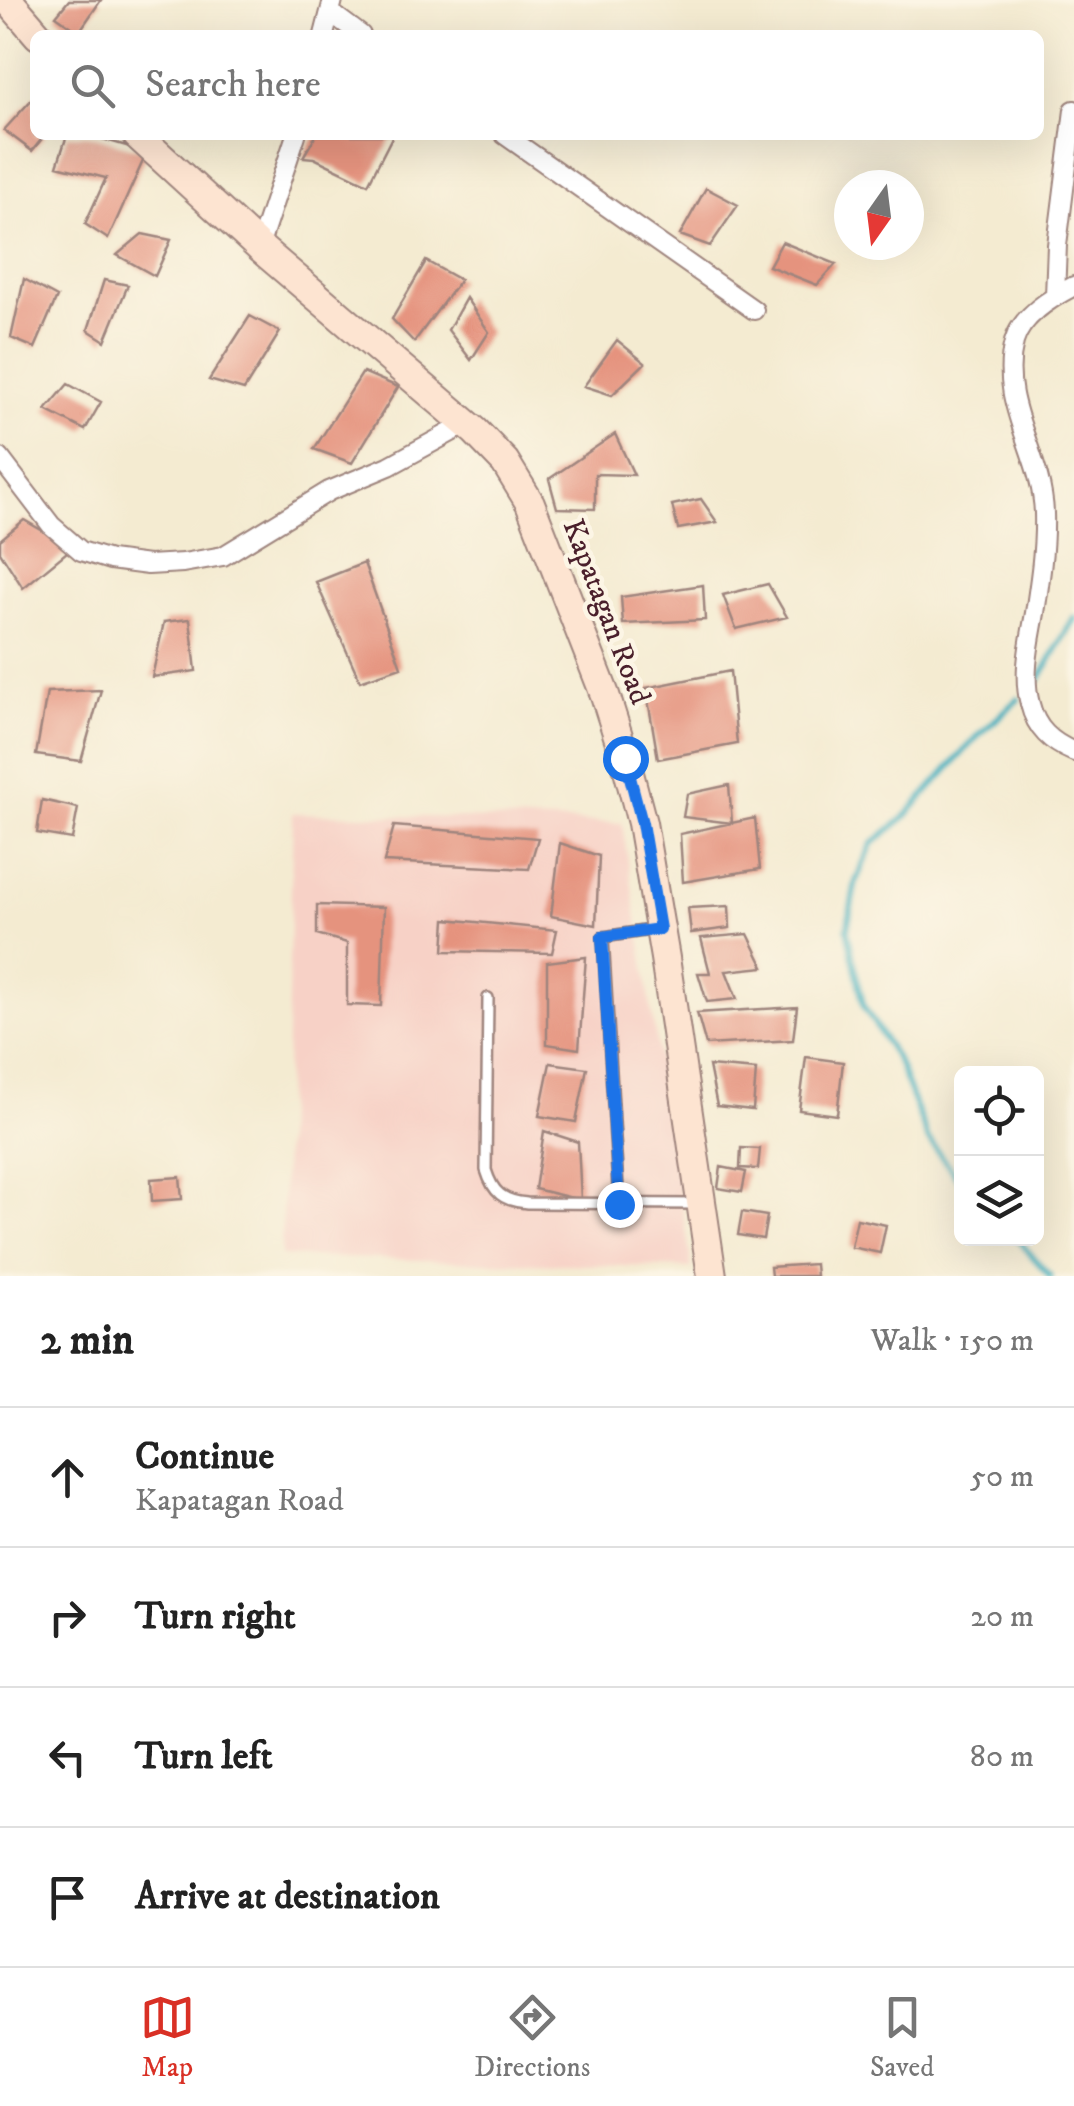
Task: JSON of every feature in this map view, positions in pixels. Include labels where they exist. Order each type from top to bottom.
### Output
[{"type":"main road","points":[[8,0],[34,30]]},
{"type":"main road","name":"Kapatagan Road","points":[[142,140],[259,247],[466,424],[505,462],[530,503],[606,695],[642,823],[712,1276]]},
{"type":"street","points":[[332,6],[356,30]]},
{"type":"street","points":[[1055,296],[1074,110]]},
{"type":"street","points":[[259,247],[294,140]]},
{"type":"street","points":[[512,140],[754,310]]},
{"type":"street","points":[[1074,286],[1032,314],[1016,336],[1010,358],[1014,408],[1040,478],[1044,514],[1042,563],[1028,646],[1029,702],[1038,728],[1056,745],[1074,752]]},
{"type":"street","points":[[0,458],[52,525],[82,551],[148,565],[184,563],[222,556],[330,491],[389,466],[466,424]]},
{"type":"lane","points":[[619,1204],[602,937],[660,929]]},
{"type":"lane","points":[[488,998],[486,1170],[492,1188],[511,1202],[702,1204]]},
{"type":"shaded area","points":[[293,813],[622,823],[692,1268],[281,1256]]},
{"type":"building","points":[[69,0],[101,0],[80,30],[56,16]]},
{"type":"building","points":[[30,101],[30,140],[41,140],[32,151],[4,130]]},
{"type":"building","points":[[65,140],[106,140],[147,152],[108,239],[85,224],[106,178],[57,166]]},
{"type":"building","points":[[313,140],[390,140],[368,184],[314,158],[303,157]]},
{"type":"building","points":[[706,188],[738,205],[710,246],[680,235]]},
{"type":"building","points":[[142,234],[171,240],[155,276],[117,255]]},
{"type":"building","points":[[782,242],[836,264],[817,285],[769,266]]},
{"type":"building","points":[[426,261],[460,280],[414,342],[392,319]]},
{"type":"building","points":[[24,279],[57,297],[35,348],[11,338]]},
{"type":"building","points":[[104,280],[128,285],[105,341],[88,330]]},
{"type":"building","points":[[466,298],[489,332],[471,360],[448,330]]},
{"type":"building","points":[[250,316],[280,332],[244,390],[209,380]]},
{"type":"building","points":[[617,340],[645,363],[612,395],[584,386]]},
{"type":"building","points":[[363,372],[398,387],[352,463],[314,449]]},
{"type":"building","points":[[68,384],[101,402],[85,430],[46,410]]},
{"type":"building","points":[[615,434],[634,475],[595,474],[595,509],[557,508],[549,479]]},
{"type":"building","points":[[701,499],[717,522],[678,529],[672,505]]},
{"type":"building","points":[[24,520],[72,548],[23,588],[0,552],[0,540]]},
{"type":"building","points":[[364,563],[401,667],[360,681],[316,582]]},
{"type":"building","points":[[768,584],[787,617],[736,629],[723,595]]},
{"type":"building","points":[[703,585],[705,620],[623,624],[621,597]]},
{"type":"building","points":[[190,619],[196,671],[152,677],[164,622]]},
{"type":"building","points":[[730,671],[737,744],[658,759],[646,688]]},
{"type":"building","points":[[101,690],[81,761],[36,755],[47,692]]},
{"type":"building","points":[[729,785],[732,823],[683,817],[687,794]]},
{"type":"building","points":[[42,800],[78,808],[72,839],[37,833]]},
{"type":"building","points":[[755,818],[760,869],[683,882],[680,834]]},
{"type":"building","points":[[394,826],[538,838],[529,869],[384,862]]},
{"type":"building","points":[[560,843],[599,856],[596,925],[551,916]]},
{"type":"building","points":[[317,905],[384,907],[381,1006],[347,1005],[347,943],[317,934]]},
{"type":"building","points":[[729,906],[730,928],[691,933],[688,908]]},
{"type":"building","points":[[446,919],[557,930],[552,953],[444,951]]},
{"type":"building","points":[[748,934],[764,967],[726,971],[737,999],[707,1002],[698,973],[710,973],[701,938]]},
{"type":"building","points":[[586,957],[579,1049],[547,1044],[547,962]]},
{"type":"building","points":[[797,1007],[793,1040],[706,1045],[697,1013]]},
{"type":"building","points":[[806,1057],[843,1062],[837,1115],[799,1110]]},
{"type":"building","points":[[550,1063],[587,1068],[576,1122],[539,1116]]},
{"type":"building","points":[[709,1066],[756,1070],[753,1110],[717,1106]]},
{"type":"building","points":[[544,1131],[578,1142],[581,1200],[535,1189]]},
{"type":"building","points":[[741,1148],[760,1149],[758,1169],[740,1168]]},
{"type":"building","points":[[721,1167],[746,1172],[742,1192],[718,1188]]},
{"type":"building","points":[[180,1177],[182,1199],[152,1201],[151,1179]]},
{"type":"building","points":[[742,1212],[767,1216],[763,1239],[738,1235]]},
{"type":"building","points":[[857,1219],[886,1225],[880,1253],[851,1247]]},
{"type":"building","points":[[815,1264],[816,1276],[771,1276],[770,1267]]},
{"type":"waterway","points":[[1039,680],[1074,618]]},
{"type":"waterway","points":[[954,1173],[928,1139],[898,1062],[864,1007],[847,930],[856,881],[872,844],[904,818],[974,740],[1018,699]]},
{"type":"waterway","points":[[1023,1246],[1050,1276]]},
{"type":"route","points":[[619,1204],[602,937],[660,929],[642,823],[625,758]]}]
